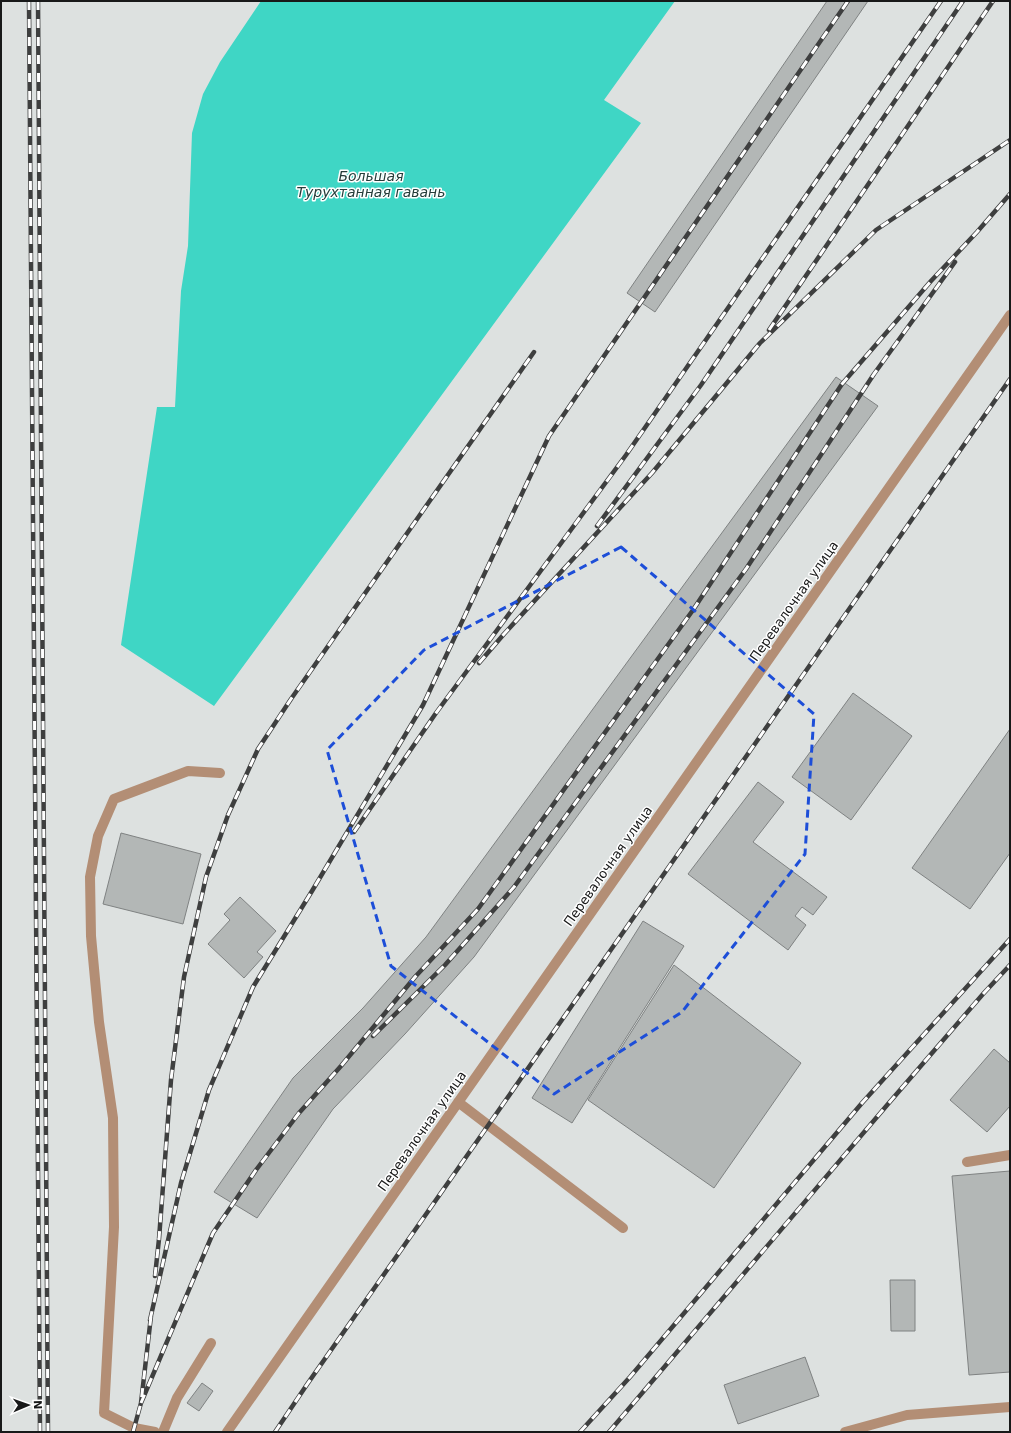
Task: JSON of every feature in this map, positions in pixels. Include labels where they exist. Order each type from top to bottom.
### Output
[{"type":"street","name":"Перевалочная улица","points":[[227,1432],[1010,315]]},
{"type":"street","points":[[155,1432],[134,1428],[104,1413],[114,1227],[113,1118],[99,1022],[92,944],[90,877],[98,836],[114,799],[188,770],[220,773]]},
{"type":"street","points":[[458,1102],[623,1228]]},
{"type":"street","points":[[967,1162],[1010,1155]]},
{"type":"street","points":[[163,1432],[177,1398],[211,1343]]},
{"type":"street","points":[[845,1432],[907,1415],[1010,1407]]},
{"type":"highlighted area","points":[[621,547],[814,714],[805,854],[682,1012],[554,1094],[391,966],[327,750],[424,650]]},
{"type":"water","name":"Большая Турухтанная гавань","points":[[261,1],[675,1],[604,100],[641,123],[214,706],[121,645],[157,407],[175,407],[181,291],[188,246],[192,133],[203,94],[220,62]]},
{"type":"building","points":[[827,1],[868,1],[655,312],[627,293]]},
{"type":"building","points":[[836,377],[878,406],[474,957],[405,1034],[333,1109],[257,1218],[214,1192],[293,1078],[363,1008],[426,937]]},
{"type":"building","points":[[853,693],[912,736],[851,820],[792,777]]},
{"type":"building","points":[[1010,729],[1010,853],[970,909],[912,868]]},
{"type":"building","points":[[758,782],[784,802],[753,842],[827,897],[813,915],[802,907],[795,916],[806,925],[788,950],[688,874]]},
{"type":"building","points":[[121,833],[201,854],[183,924],[103,904]]},
{"type":"building","points":[[240,897],[276,931],[257,952],[263,957],[244,978],[208,944],[230,920],[224,914]]},
{"type":"building","points":[[643,921],[684,946],[572,1123],[532,1098]]},
{"type":"building","points":[[674,965],[801,1063],[714,1188],[588,1100]]},
{"type":"building","points":[[994,1049],[1010,1063],[1010,1106],[987,1132],[950,1100]]},
{"type":"building","points":[[1010,1171],[1010,1372],[969,1375],[952,1176]]},
{"type":"building","points":[[890,1280],[915,1280],[915,1331],[891,1331]]},
{"type":"building","points":[[805,1357],[819,1396],[738,1424],[724,1385]]},
{"type":"building","points":[[202,1383],[213,1391],[199,1411],[187,1403]]},
{"type":"railway","points":[[29,1],[40,1432]]},
{"type":"railway","points":[[38,1],[48,1432]]},
{"type":"railway","points":[[150,1320],[181,1183],[209,1090],[253,987],[423,705],[549,436],[848,1]]},
{"type":"railway","points":[[354,832],[436,713],[626,455],[941,1]]},
{"type":"railway","points":[[597,526],[701,385],[963,1]]},
{"type":"railway","points":[[769,330],[993,1]]},
{"type":"railway","points":[[479,663],[652,473],[760,343],[876,230],[1010,140]]},
{"type":"railway","points":[[141,1403],[213,1233],[256,1170],[299,1113],[341,1066],[415,977],[478,909],[693,610],[842,384],[931,281],[1010,194]]},
{"type":"railway","points":[[373,1036],[445,965],[514,887],[746,569],[874,374],[955,262]]},
{"type":"railway","points":[[155,1276],[171,1080],[184,977],[206,877],[228,815],[258,749],[291,699],[534,352]]},
{"type":"railway","points":[[275,1432],[1010,379]]},
{"type":"railway","points":[[580,1432],[630,1377],[862,1103],[1010,939]]},
{"type":"railway","points":[[609,1432],[888,1104],[1010,965]]},
{"type":"railway","points":[[133,1432],[141,1403],[151,1316]]}]
